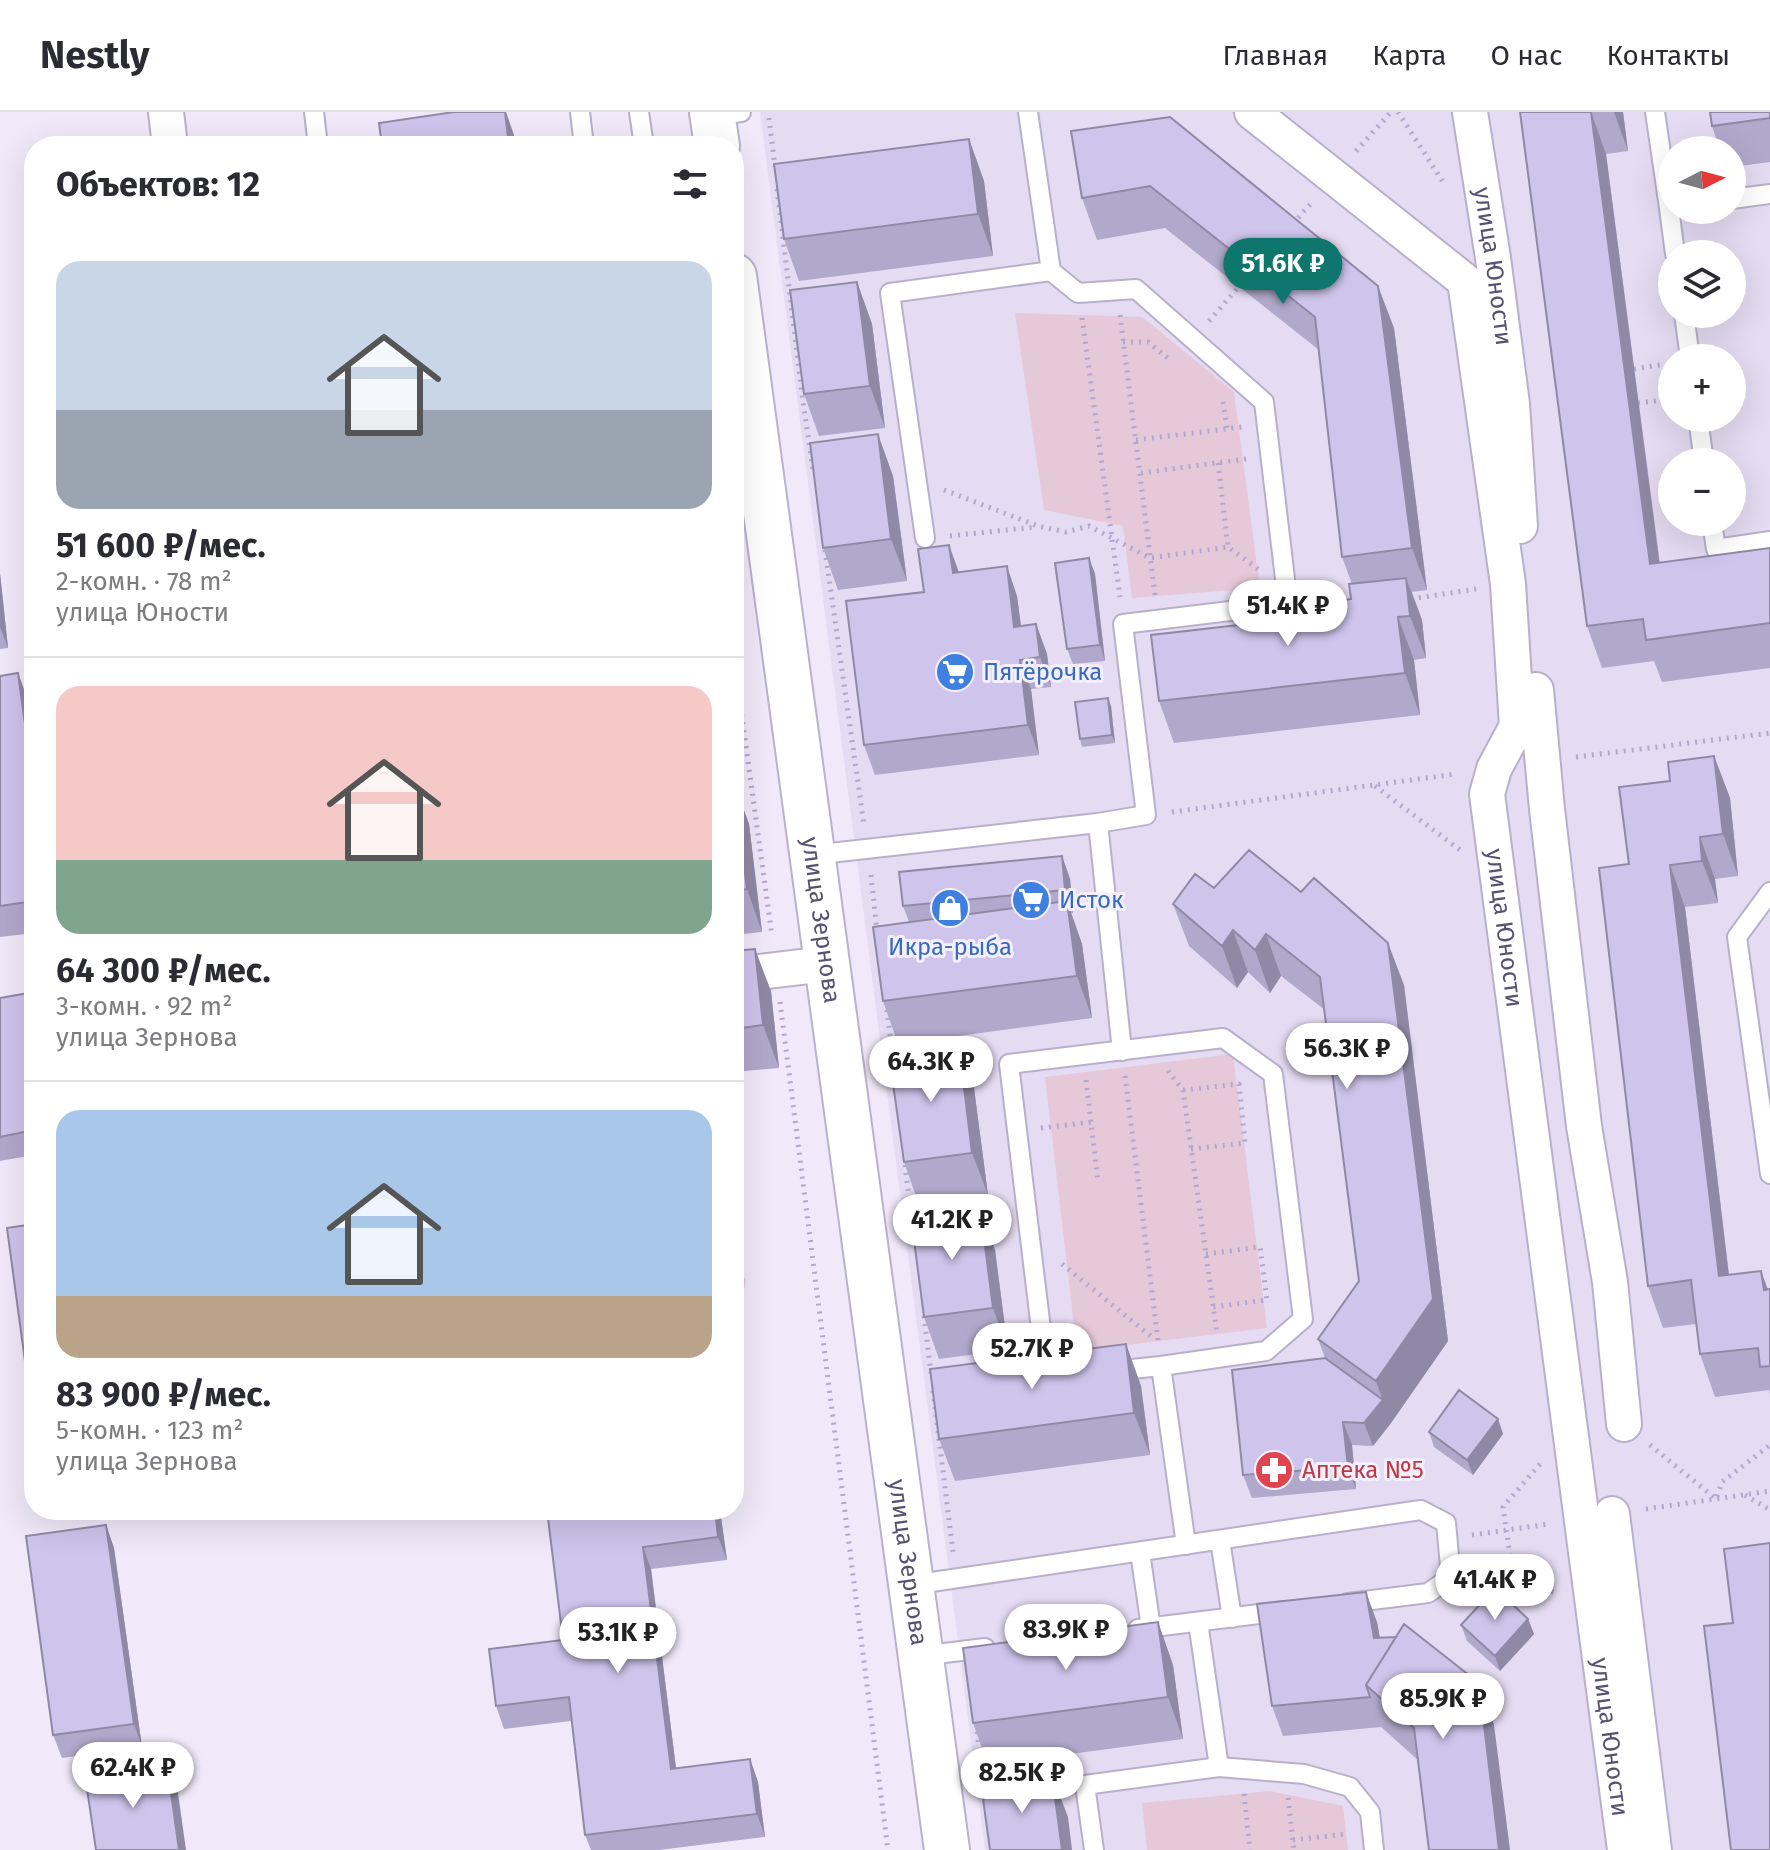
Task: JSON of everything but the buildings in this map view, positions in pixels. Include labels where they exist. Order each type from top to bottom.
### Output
[{"type":"main road","name":"улица Зернова","points":[[744,350],[947,1850]]},
{"type":"street","points":[[166,112],[169,136]]},
{"type":"street","name":"улица Юности","points":[[1252,112],[1465,281],[1508,584],[1517,726],[1494,769],[1487,794],[1625,1850]]},
{"type":"street","name":"улица Юности","points":[[1470,112],[1512,404],[1524,583],[1545,793],[1584,1126],[1610,1282],[1624,1424]]},
{"type":"street","points":[[744,974],[826,964]]},
{"type":"street","name":"улица Юности","points":[[1612,1514],[1654,1850]]},
{"type":"lane","points":[[314,112],[317,136]]},
{"type":"lane","points":[[580,112],[583,136]]},
{"type":"lane","points":[[639,112],[643,136]]},
{"type":"lane","points":[[812,855],[1146,815],[1123,624],[1287,596],[1264,402],[1136,289],[1078,293],[1051,271],[1028,112]]},
{"type":"lane","points":[[1655,112],[1659,136]]},
{"type":"lane","points":[[1746,197],[1770,194]]},
{"type":"lane","points":[[925,538],[890,293],[1051,271]]},
{"type":"lane","points":[[1714,536],[1716,549],[1770,541]]},
{"type":"lane","points":[[1098,823],[1122,1051]]},
{"type":"lane","points":[[1770,892],[1737,937],[1770,1174]]},
{"type":"lane","points":[[1059,1378],[1046,1379],[1009,1064],[1223,1038],[1273,1074],[1303,1319],[1266,1351],[1099,1373]]},
{"type":"lane","points":[[1161,1366],[1186,1545]]},
{"type":"lane","points":[[911,1585],[1421,1510],[1446,1523],[1451,1577],[1428,1593],[1338,1604]]},
{"type":"lane","points":[[1220,1540],[1232,1618]]},
{"type":"lane","points":[[1140,1552],[1151,1628]]},
{"type":"lane","points":[[1121,1631],[1308,1608]]},
{"type":"lane","points":[[1198,1622],[1219,1767]]},
{"type":"lane","points":[[920,1656],[997,1647]]},
{"type":"lane","points":[[1094,1850],[1085,1785],[1219,1767],[1304,1774],[1350,1787],[1370,1812],[1374,1850]]},
{"type":"path","points":[[768,112],[775,171]]},
{"type":"path","points":[[1292,225],[1391,112]]},
{"type":"path","points":[[777,186],[813,469],[823,467]]},
{"type":"path","points":[[1193,340],[1247,277]]},
{"type":"path","points":[[1117,290],[1158,620]]},
{"type":"path","points":[[1078,293],[1123,624]]},
{"type":"path","points":[[791,305],[802,304]]},
{"type":"path","points":[[1123,342],[1148,342],[1173,362]]},
{"type":"path","points":[[1634,369],[1658,365]]},
{"type":"path","points":[[1223,401],[1227,428]]},
{"type":"path","points":[[1638,403],[1658,401]]},
{"type":"path","points":[[1136,440],[1267,424]]},
{"type":"path","points":[[1140,473],[1271,456]]},
{"type":"path","points":[[1218,463],[1228,547],[1287,596],[1314,613],[1344,608]]},
{"type":"path","points":[[917,480],[1038,526],[1066,532],[1089,526],[1150,558],[1228,547]]},
{"type":"path","points":[[925,538],[1038,526]]},
{"type":"path","points":[[824,547],[878,937]]},
{"type":"path","points":[[1404,600],[1508,584]]},
{"type":"path","points":[[744,733],[888,1850]]},
{"type":"path","points":[[1374,786],[1497,877]]},
{"type":"path","points":[[886,1008],[893,1064]]},
{"type":"path","points":[[1150,1048],[1183,1090],[1221,1358]]},
{"type":"path","points":[[968,1229],[1029,1230],[1158,1342],[1122,1051]]},
{"type":"path","points":[[1083,1055],[1098,1182]]},
{"type":"path","points":[[963,1070],[1009,1064]]},
{"type":"path","points":[[1183,1090],[1239,1084],[1245,1143],[1191,1149]]},
{"type":"path","points":[[1017,1131],[1092,1122]]},
{"type":"path","points":[[904,1156],[914,1235]]},
{"type":"path","points":[[1206,1254],[1260,1247],[1267,1300],[1213,1307]]},
{"type":"path","points":[[924,1314],[957,1579]]},
{"type":"path","points":[[933,1392],[943,1391]]},
{"type":"path","points":[[1716,1499],[1722,1482],[1770,1445]]},
{"type":"path","points":[[1744,1494],[1770,1510]]},
{"type":"path","points":[[976,1724],[986,1797]]},
{"type":"path","points":[[1241,1770],[1250,1850]]},
{"type":"path","points":[[1285,1773],[1294,1850]]},
{"type":"path","points":[[1293,1840],[1346,1834],[1347,1842]]},
{"type":"shaded area","points":[[760,112],[1770,112],[1770,1850],[985,1850]]},
{"type":"shaded area","points":[[1015,313],[1142,317],[1234,392],[1260,588],[1132,598],[1123,526],[1044,510]]},
{"type":"shaded area","points":[[1233,1054],[1267,1328],[1077,1351],[1045,1077]]},
{"type":"shaded area","points":[[1270,1791],[1343,1806],[1348,1850],[1147,1850],[1142,1803]]},
{"type":"place","name":"Пятёрочка","points":[[955,672]]},
{"type":"place","name":"Исток","points":[[1031,900]]},
{"type":"place","name":"Икра-рыба","points":[[950,908]]},
{"type":"place","name":"Аптека №5","points":[[1274,1470]]}]
